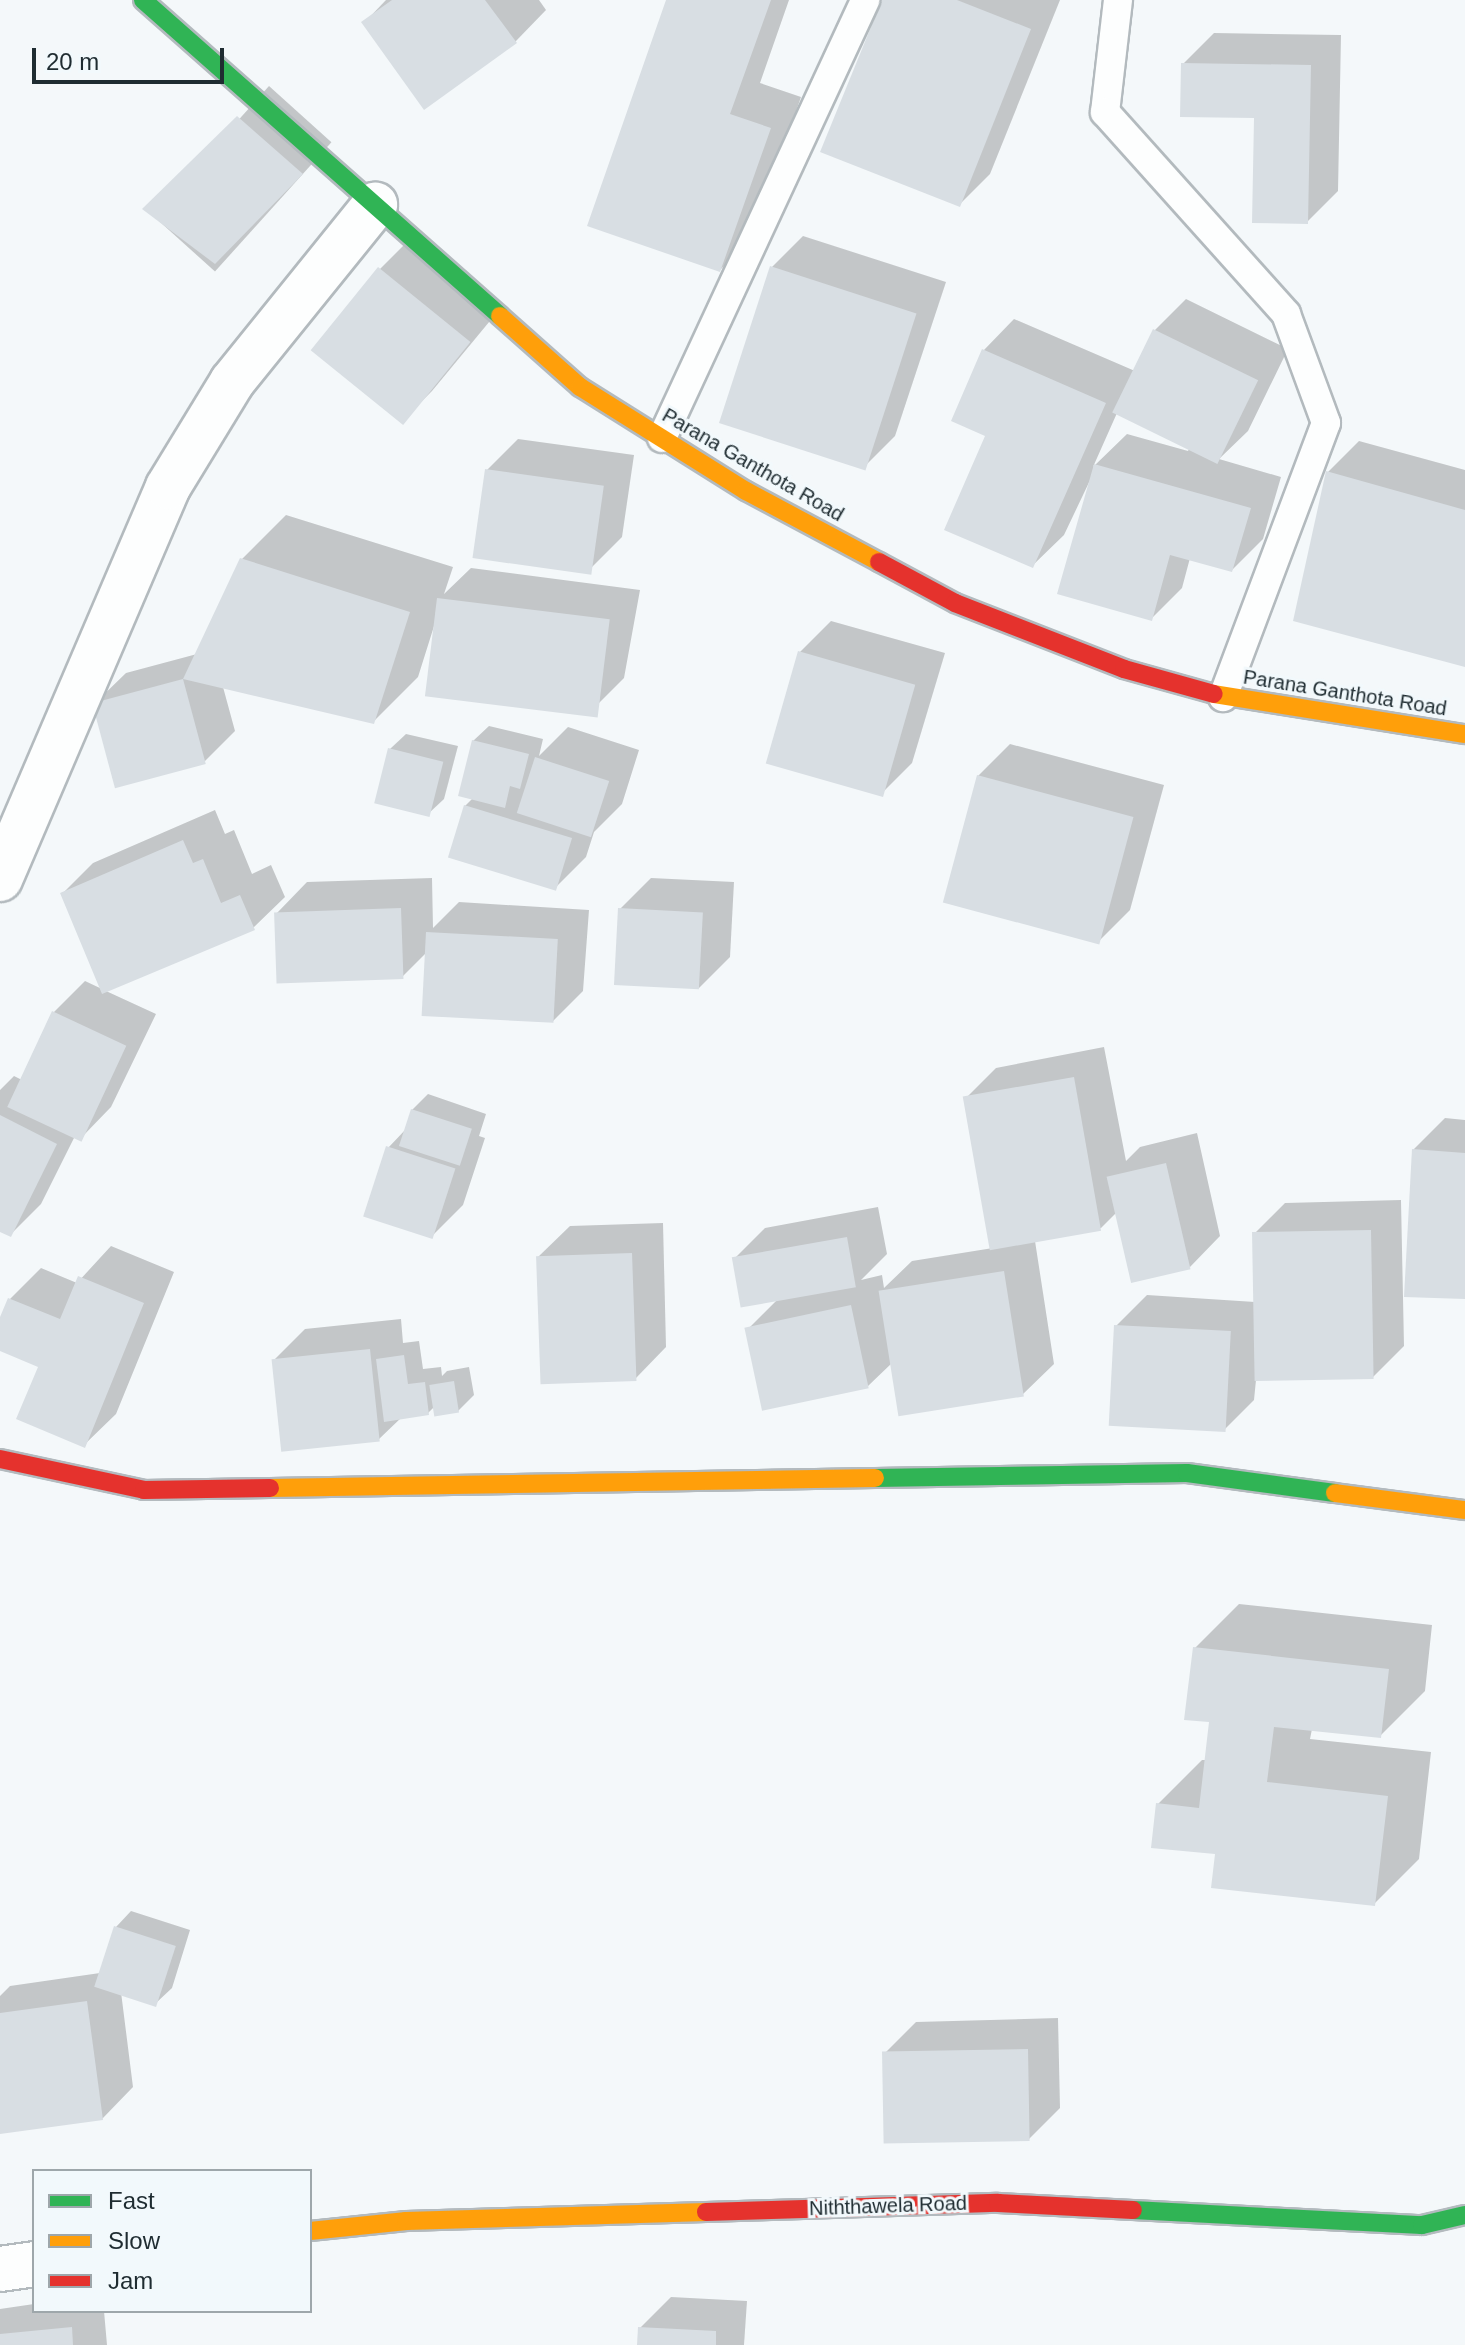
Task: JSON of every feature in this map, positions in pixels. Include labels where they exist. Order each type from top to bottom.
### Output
[{"type":"street","name":"Parana Ganthota Road","points":[[143,0],[580,387],[746,491],[955,603],[1124,669],[1223,697],[1465,734]]},
{"type":"street","points":[[0,879],[168,487],[232,382],[375,205]]},
{"type":"street","points":[[0,1459],[144,1490],[1187,1473],[1465,1510]]},
{"type":"street","name":"Niththawela Road","points":[[312,2231],[406,2221],[998,2203],[1422,2225],[1465,2215]]},
{"type":"street","points":[[0,2269],[32,2264]]},
{"type":"lane","points":[[662,438],[865,0]]},
{"type":"lane","points":[[1118,0],[1105,112],[1286,314],[1326,423],[1223,697]]},
{"type":"building","points":[[392,0],[485,0],[517,43],[424,110],[361,22]]},
{"type":"building","points":[[666,0],[771,0],[730,114],[771,128],[720,272],[587,226]]},
{"type":"building","points":[[882,0],[957,0],[1031,29],[960,207],[820,152]]},
{"type":"building","points":[[1181,63],[1311,65],[1308,224],[1252,223],[1254,118],[1180,117]]},
{"type":"building","points":[[237,116],[303,174],[215,264],[142,209]]},
{"type":"building","points":[[770,266],[916,314],[865,471],[719,423]]},
{"type":"building","points":[[378,267],[470,342],[403,425],[311,350]]},
{"type":"building","points":[[1153,329],[1258,380],[1217,464],[1112,413]]},
{"type":"building","points":[[982,349],[1106,403],[1033,568],[944,530],[985,436],[951,421]]},
{"type":"building","points":[[1094,464],[1251,508],[1232,572],[1170,555],[1152,621],[1057,594]]},
{"type":"building","points":[[485,469],[604,486],[591,575],[472,558]]},
{"type":"building","points":[[1326,471],[1465,510],[1465,667],[1293,621]]},
{"type":"building","points":[[240,558],[410,612],[374,724],[183,679]]},
{"type":"building","points":[[437,598],[610,619],[598,717],[425,696]]},
{"type":"building","points":[[798,651],[915,685],[883,797],[766,763]]},
{"type":"building","points":[[183,679],[206,764],[115,788],[92,703]]},
{"type":"building","points":[[472,740],[529,754],[520,789],[510,786],[505,808],[458,796]]},
{"type":"building","points":[[388,748],[443,762],[430,817],[374,803]]},
{"type":"building","points":[[535,757],[609,781],[591,837],[517,813]]},
{"type":"building","points":[[977,775],[1133,817],[1099,944],[943,903]]},
{"type":"building","points":[[464,805],[572,838],[556,891],[448,858]]},
{"type":"building","points":[[183,840],[193,863],[203,859],[221,903],[240,895],[255,930],[102,994],[60,893]]},
{"type":"building","points":[[401,908],[403,979],[277,983],[274,912]]},
{"type":"building","points":[[618,908],[703,912],[699,989],[614,985]]},
{"type":"building","points":[[426,932],[558,939],[553,1023],[422,1016]]},
{"type":"building","points":[[52,1011],[126,1046],[82,1142],[7,1107]]},
{"type":"building","points":[[1074,1077],[1101,1231],[990,1250],[963,1097]]},
{"type":"building","points":[[411,1109],[472,1129],[460,1166],[399,1146]]},
{"type":"building","points":[[0,1115],[57,1144],[11,1237],[0,1232]]},
{"type":"building","points":[[386,1146],[455,1169],[433,1239],[363,1216]]},
{"type":"building","points":[[1412,1149],[1465,1153],[1465,1299],[1404,1297]]},
{"type":"building","points":[[1166,1163],[1191,1269],[1131,1283],[1107,1177]]},
{"type":"building","points":[[1371,1230],[1374,1379],[1255,1381],[1252,1232]]},
{"type":"building","points":[[847,1237],[856,1287],[741,1308],[732,1257]]},
{"type":"building","points":[[632,1253],[636,1381],[541,1384],[536,1256]]},
{"type":"building","points":[[1004,1271],[1024,1396],[898,1416],[879,1291]]},
{"type":"building","points":[[78,1276],[144,1303],[85,1448],[16,1419],[38,1367],[0,1351],[0,1317],[8,1298],[60,1319]]},
{"type":"building","points":[[851,1305],[869,1388],[762,1411],[744,1328]]},
{"type":"building","points":[[1114,1325],[1231,1331],[1226,1432],[1109,1426]]},
{"type":"building","points":[[370,1349],[380,1441],[281,1452],[272,1359]]},
{"type":"building","points":[[404,1355],[408,1384],[425,1382],[429,1415],[384,1422],[376,1359]]},
{"type":"building","points":[[454,1381],[459,1413],[434,1417],[429,1385]]},
{"type":"building","points":[[1193,1647],[1389,1669],[1381,1738],[1274,1727],[1267,1782],[1388,1796],[1375,1906],[1211,1888],[1215,1854],[1151,1848],[1156,1803],[1199,1808],[1209,1722],[1184,1720]]},
{"type":"building","points":[[114,1926],[176,1946],[156,2007],[94,1987]]},
{"type":"building","points":[[87,2001],[103,2120],[0,2134],[0,2013]]},
{"type":"building","points":[[1028,2049],[1030,2141],[884,2144],[882,2052]]},
{"type":"building","points":[[72,2327],[73,2345],[0,2345],[0,2334]]},
{"type":"building","points":[[638,2327],[716,2331],[716,2345],[637,2345]]},
{"type":"traffic: fast","points":[[143,0],[500,316]]},
{"type":"traffic: fast","points":[[875,1478],[1187,1473],[1335,1493]]},
{"type":"traffic: fast","points":[[1133,2210],[1422,2225],[1465,2215]]},
{"type":"traffic: slow","points":[[500,316],[580,387],[746,491],[879,562]]},
{"type":"traffic: slow","points":[[1214,694],[1465,734]]},
{"type":"traffic: slow","points":[[270,1488],[875,1478]]},
{"type":"traffic: slow","points":[[1335,1493],[1465,1510]]},
{"type":"traffic: slow","points":[[312,2231],[406,2221],[706,2212]]},
{"type":"traffic: jam","points":[[879,562],[955,603],[1124,669],[1214,694]]},
{"type":"traffic: jam","points":[[0,1459],[144,1490],[270,1488]]},
{"type":"traffic: jam","points":[[706,2212],[998,2203],[1133,2210]]}]
